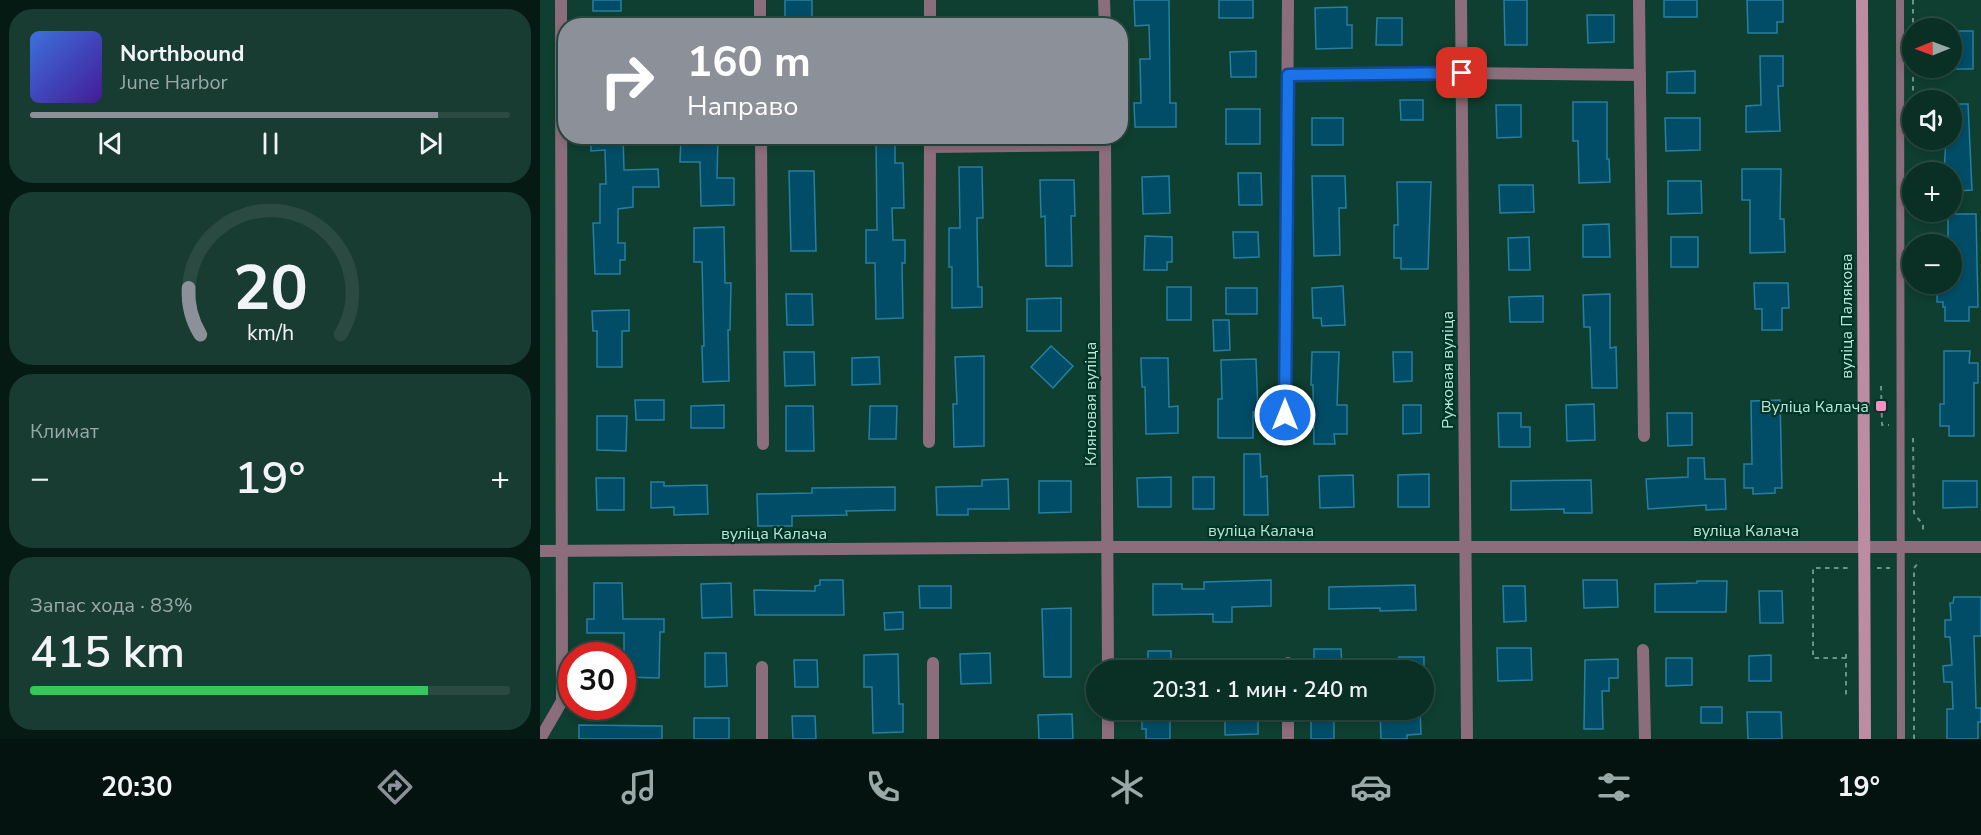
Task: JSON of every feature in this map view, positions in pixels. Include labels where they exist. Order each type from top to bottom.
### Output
[{"type":"street","points":[[561,0],[561,18]]},
{"type":"street","points":[[760,0],[760,18]]},
{"type":"street","points":[[930,0],[930,18]]},
{"type":"street","points":[[1104,0],[1105,18]]},
{"type":"street","points":[[1285,438],[1288,0]]},
{"type":"street","name":"Ружовая вуліца","points":[[1461,0],[1467,739]]},
{"type":"street","points":[[1639,0],[1644,436]]},
{"type":"street","name":"вуліца Палякова","points":[[1862,0],[1865,739]]},
{"type":"street","points":[[1288,75],[1462,73],[1640,75]]},
{"type":"street","points":[[540,739],[562,701],[563,144]]},
{"type":"street","points":[[761,144],[763,444]]},
{"type":"street","points":[[929,442],[930,144]]},
{"type":"street","name":"Кляновая вуліца","points":[[1105,144],[1108,660]]},
{"type":"street","name":"вуліца Калача","points":[[540,551],[1107,546],[1981,547]]},
{"type":"street","points":[[1643,650],[1645,739]]},
{"type":"street","points":[[933,663],[933,739]]},
{"type":"street","points":[[762,667],[762,739]]},
{"type":"street","points":[[1108,720],[1108,739]]},
{"type":"street","points":[[1288,720],[1288,739]]},
{"type":"lane","points":[[1900,0],[1901,739]]},
{"type":"path","points":[[1913,0],[1913,18]]},
{"type":"path","points":[[1881,386],[1882,425]]},
{"type":"path","points":[[1913,435],[1914,513],[1923,525],[1923,534]]},
{"type":"path","points":[[1914,739],[1914,568],[1923,557]]},
{"type":"path","points":[[1846,658],[1813,658],[1813,568],[1855,568]]},
{"type":"path","points":[[1846,654],[1846,696]]},
{"type":"building","points":[[593,0],[621,0],[621,11],[593,11]]},
{"type":"building","points":[[785,0],[812,0],[812,18],[785,18]]},
{"type":"building","points":[[1134,0],[1169,0],[1170,103],[1176,103],[1176,127],[1135,127],[1134,103],[1141,103],[1140,59],[1150,59],[1149,25],[1135,26]]},
{"type":"building","points":[[1219,0],[1253,0],[1253,18],[1219,18]]},
{"type":"building","points":[[1504,0],[1527,0],[1527,45],[1505,45]]},
{"type":"building","points":[[1664,0],[1697,0],[1697,17],[1664,17]]},
{"type":"building","points":[[1747,0],[1783,0],[1783,22],[1777,22],[1777,33],[1748,33]]},
{"type":"building","points":[[1347,7],[1347,25],[1352,25],[1352,48],[1316,49],[1315,8]]},
{"type":"building","points":[[1587,15],[1614,15],[1614,42],[1588,43]]},
{"type":"building","points":[[1377,18],[1402,18],[1402,45],[1376,45]]},
{"type":"building","points":[[1962,31],[1973,31],[1973,69],[1962,69]]},
{"type":"building","points":[[1256,51],[1256,77],[1231,77],[1230,52]]},
{"type":"building","points":[[1760,56],[1783,56],[1783,86],[1778,86],[1780,131],[1746,132],[1746,106],[1761,105]]},
{"type":"building","points":[[1695,71],[1695,93],[1667,93],[1667,72]]},
{"type":"building","points":[[1400,100],[1423,100],[1423,120],[1401,120]]},
{"type":"building","points":[[1573,102],[1607,102],[1607,159],[1609,159],[1610,182],[1579,183],[1578,141],[1573,141]]},
{"type":"building","points":[[1962,104],[1968,104],[1972,190],[1962,191],[1962,162],[1945,162],[1945,150],[1962,150]]},
{"type":"building","points":[[1496,105],[1521,105],[1521,137],[1497,138]]},
{"type":"building","points":[[1226,109],[1260,109],[1260,144],[1226,144]]},
{"type":"building","points":[[1312,118],[1343,118],[1343,145],[1312,145]]},
{"type":"building","points":[[1665,118],[1700,118],[1700,150],[1666,151]]},
{"type":"building","points":[[591,144],[623,144],[624,170],[658,169],[659,187],[633,187],[633,207],[618,209],[618,243],[625,243],[625,260],[620,260],[620,274],[595,274],[593,223],[600,223],[600,184],[606,184],[605,150],[591,151]]},
{"type":"building","points":[[681,144],[718,144],[717,178],[734,178],[734,205],[701,206],[700,162],[680,162]]},
{"type":"building","points":[[876,144],[895,144],[895,163],[903,163],[904,208],[892,208],[893,240],[905,240],[905,263],[902,263],[903,318],[876,319],[875,263],[866,263],[866,230],[877,230]]},
{"type":"building","points":[[959,167],[982,167],[983,218],[977,218],[978,287],[982,287],[982,307],[952,308],[949,228],[960,228]]},
{"type":"building","points":[[1742,169],[1781,169],[1780,219],[1784,219],[1785,252],[1750,253],[1750,200],[1742,200]]},
{"type":"building","points":[[789,171],[814,171],[816,251],[791,251]]},
{"type":"building","points":[[1238,173],[1261,173],[1262,205],[1239,205]]},
{"type":"building","points":[[1169,176],[1170,213],[1143,214],[1142,177]]},
{"type":"building","points":[[1312,176],[1345,176],[1346,208],[1339,208],[1340,255],[1314,256]]},
{"type":"building","points":[[1040,180],[1074,180],[1075,216],[1071,216],[1072,266],[1046,266],[1045,216],[1041,217]]},
{"type":"building","points":[[1668,181],[1701,181],[1702,213],[1668,214]]},
{"type":"building","points":[[1397,182],[1431,182],[1428,269],[1401,269],[1401,258],[1394,258],[1394,225],[1398,225]]},
{"type":"building","points":[[1499,185],[1533,185],[1534,212],[1500,213]]},
{"type":"building","points":[[1962,214],[1976,214],[1978,307],[1969,307],[1969,321],[1945,321],[1943,302],[1937,302],[1937,294],[1962,294],[1962,234],[1948,234],[1948,222],[1962,222]]},
{"type":"building","points":[[1609,224],[1610,257],[1583,257],[1583,225]]},
{"type":"building","points":[[724,227],[725,283],[731,283],[730,330],[728,330],[729,381],[703,382],[702,262],[694,262],[694,228]]},
{"type":"building","points":[[1233,232],[1258,232],[1259,257],[1234,258]]},
{"type":"building","points":[[1145,236],[1172,237],[1172,262],[1167,262],[1167,270],[1144,270]]},
{"type":"building","points":[[1529,237],[1530,270],[1509,270],[1508,238]]},
{"type":"building","points":[[1671,237],[1698,237],[1698,267],[1671,267]]},
{"type":"building","points":[[1754,283],[1788,283],[1789,308],[1782,308],[1782,330],[1762,330],[1762,309],[1755,309]]},
{"type":"building","points":[[1343,286],[1345,325],[1322,326],[1321,318],[1313,318],[1312,288]]},
{"type":"building","points":[[1167,287],[1191,287],[1191,320],[1167,320]]},
{"type":"building","points":[[1226,288],[1257,288],[1257,314],[1226,314]]},
{"type":"building","points":[[786,294],[812,294],[813,325],[787,325]]},
{"type":"building","points":[[1610,294],[1610,348],[1616,347],[1617,388],[1592,388],[1590,327],[1584,327],[1583,295]]},
{"type":"building","points":[[1543,296],[1543,322],[1510,322],[1509,297]]},
{"type":"building","points":[[1061,298],[1061,331],[1027,331],[1027,299]]},
{"type":"building","points":[[629,310],[629,331],[622,331],[622,367],[597,367],[597,331],[593,331],[592,311]]},
{"type":"building","points":[[1213,320],[1229,320],[1230,350],[1214,351]]},
{"type":"building","points":[[1051,346],[1073,366],[1053,388],[1031,367]]},
{"type":"building","points":[[1944,351],[1970,351],[1969,363],[1978,363],[1978,383],[1974,383],[1974,436],[1949,436],[1949,426],[1940,426],[1940,404],[1944,404]]},
{"type":"building","points":[[784,352],[814,352],[815,385],[785,386]]},
{"type":"building","points":[[1312,352],[1339,352],[1337,405],[1347,405],[1347,434],[1334,434],[1335,444],[1314,444]]},
{"type":"building","points":[[1393,352],[1412,352],[1412,381],[1394,382]]},
{"type":"building","points":[[984,356],[984,446],[954,447],[953,404],[957,404],[955,357]]},
{"type":"building","points":[[879,357],[880,384],[852,385],[852,358]]},
{"type":"building","points":[[1141,358],[1168,358],[1169,407],[1178,406],[1178,433],[1146,434],[1145,387],[1142,387]]},
{"type":"building","points":[[1256,359],[1258,412],[1253,412],[1253,438],[1218,438],[1218,399],[1222,399],[1221,360]]},
{"type":"building","points":[[635,400],[664,400],[664,420],[636,420]]},
{"type":"building","points":[[1780,400],[1782,488],[1775,488],[1775,493],[1753,494],[1753,488],[1744,488],[1744,464],[1752,464],[1751,401]]},
{"type":"building","points":[[1594,404],[1595,440],[1567,441],[1566,405]]},
{"type":"building","points":[[724,405],[724,428],[691,428],[691,406]]},
{"type":"building","points":[[1403,405],[1421,405],[1421,433],[1403,434]]},
{"type":"building","points":[[786,406],[813,406],[814,451],[786,451]]},
{"type":"building","points":[[870,406],[897,406],[896,439],[869,439]]},
{"type":"building","points":[[1498,413],[1521,413],[1521,427],[1530,427],[1530,447],[1499,447]]},
{"type":"building","points":[[1667,413],[1692,413],[1692,445],[1668,446]]},
{"type":"building","points":[[597,416],[627,416],[626,451],[597,450]]},
{"type":"building","points":[[1244,454],[1260,454],[1261,477],[1267,476],[1268,515],[1244,515]]},
{"type":"building","points":[[1688,458],[1704,458],[1705,479],[1725,479],[1726,509],[1706,510],[1706,505],[1648,509],[1646,479],[1688,477]]},
{"type":"building","points":[[1429,474],[1429,507],[1398,507],[1398,475]]},
{"type":"building","points":[[1353,475],[1354,507],[1320,508],[1319,476]]},
{"type":"building","points":[[1171,477],[1171,507],[1138,507],[1137,478]]},
{"type":"building","points":[[1193,477],[1214,477],[1214,509],[1193,509]]},
{"type":"building","points":[[596,478],[624,478],[624,510],[597,510]]},
{"type":"building","points":[[1008,479],[1009,509],[968,509],[968,515],[937,515],[936,487],[982,486],[982,480]]},
{"type":"building","points":[[1591,480],[1592,513],[1564,513],[1564,509],[1511,510],[1511,481]]},
{"type":"building","points":[[1039,481],[1071,481],[1071,512],[1039,513]]},
{"type":"building","points":[[1943,481],[1977,481],[1977,507],[1943,508]]},
{"type":"building","points":[[651,482],[664,482],[664,486],[707,485],[708,514],[674,515],[674,507],[651,508]]},
{"type":"building","points":[[895,487],[895,510],[846,511],[847,515],[792,516],[792,526],[758,526],[757,494],[812,493],[812,488]]},
{"type":"building","points":[[820,580],[843,580],[844,615],[755,615],[754,590],[815,591],[815,586],[820,585]]},
{"type":"building","points":[[1271,580],[1271,606],[1232,607],[1232,622],[1213,622],[1213,614],[1153,615],[1153,584],[1182,584],[1182,589],[1204,589],[1204,582]]},
{"type":"building","points":[[1583,580],[1617,580],[1618,607],[1584,608]]},
{"type":"building","points":[[1697,581],[1727,581],[1726,612],[1655,612],[1655,584],[1697,583]]},
{"type":"building","points":[[594,583],[622,583],[623,619],[664,619],[664,632],[660,632],[659,678],[636,677],[636,642],[624,642],[624,633],[587,633],[587,619],[594,619]]},
{"type":"building","points":[[731,583],[732,617],[702,618],[701,584]]},
{"type":"building","points":[[1415,585],[1416,610],[1329,609],[1329,587]]},
{"type":"building","points":[[919,586],[951,586],[951,608],[920,608]]},
{"type":"building","points":[[1503,586],[1525,586],[1526,621],[1504,622]]},
{"type":"building","points":[[1759,591],[1782,591],[1783,623],[1760,623]]},
{"type":"building","points":[[1954,597],[1981,597],[1981,636],[1974,636],[1976,708],[1981,708],[1978,739],[1947,739],[1947,709],[1953,709],[1952,682],[1944,682],[1943,666],[1952,665],[1950,637],[1945,637],[1945,620],[1951,620],[1950,603],[1953,603]]},
{"type":"building","points":[[1071,608],[1071,677],[1044,677],[1042,609]]},
{"type":"building","points":[[903,612],[903,629],[885,630],[884,613]]},
{"type":"building","points":[[1497,648],[1531,648],[1532,680],[1498,681]]},
{"type":"building","points":[[1314,649],[1341,649],[1342,660],[1314,660]]},
{"type":"building","points":[[1148,651],[1171,651],[1171,660],[1141,660],[1148,659]]},
{"type":"building","points":[[705,653],[726,653],[727,686],[705,687]]},
{"type":"building","points":[[990,653],[991,683],[961,684],[960,654]]},
{"type":"building","points":[[898,654],[899,704],[903,704],[903,732],[873,733],[872,687],[864,687],[864,655]]},
{"type":"building","points":[[1771,655],[1771,681],[1749,681],[1749,656]]},
{"type":"building","points":[[1399,657],[1424,657],[1424,660],[1399,660]]},
{"type":"building","points":[[1666,658],[1692,658],[1692,685],[1666,686]]},
{"type":"building","points":[[1257,659],[1257,660],[1227,660]]},
{"type":"building","points":[[1618,659],[1618,678],[1609,678],[1609,691],[1602,691],[1603,729],[1584,729],[1585,660]]},
{"type":"building","points":[[794,660],[817,660],[818,687],[795,687]]},
{"type":"building","points":[[1701,707],[1722,707],[1722,723],[1701,723]]},
{"type":"building","points":[[1747,712],[1781,712],[1782,739],[1748,739]]},
{"type":"building","points":[[1072,714],[1073,739],[1039,739],[1038,715]]},
{"type":"building","points":[[792,716],[815,716],[816,739],[793,739]]},
{"type":"building","points":[[694,718],[729,718],[729,739],[694,739]]},
{"type":"building","points":[[1142,720],[1170,720],[1170,739],[1146,739],[1146,729],[1142,729]]},
{"type":"building","points":[[1225,720],[1258,720],[1258,734],[1225,735]]},
{"type":"building","points":[[1311,720],[1334,720],[1334,739],[1311,739]]},
{"type":"building","points":[[1380,720],[1420,720],[1421,734],[1407,735],[1407,739],[1381,739]]},
{"type":"building","points":[[579,725],[662,726],[662,739],[579,739]]},
{"type":"place","name":"Вуліца Калача","points":[[1881,406]]},
{"type":"route","points":[[1285,415],[1288,75],[1462,73]]}]
